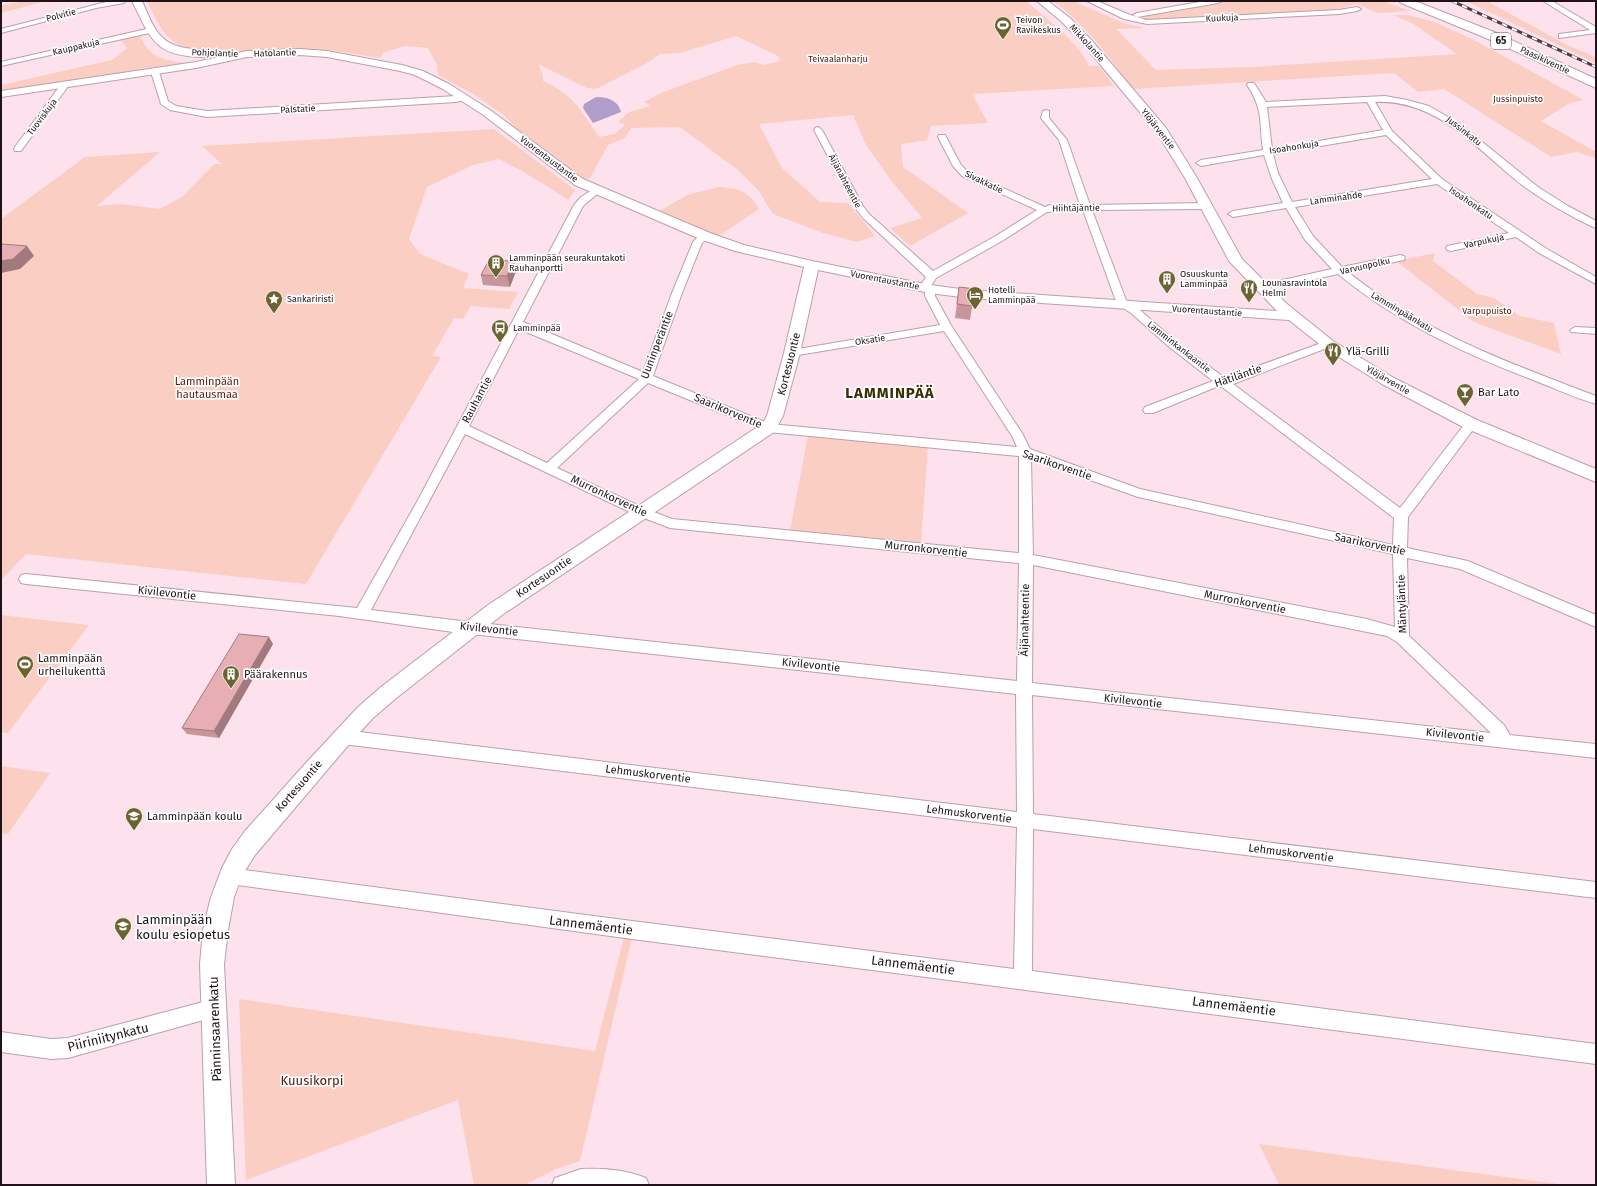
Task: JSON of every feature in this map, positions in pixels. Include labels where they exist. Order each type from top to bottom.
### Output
[{"type":"highway","name":"Paasikiventie","points":[[1405,1],[1490,36],[1596,84]]},
{"type":"highway","name":"Paasikiventie","points":[[1422,1],[1500,32],[1596,76]]},
{"type":"main road","name":"Pohjolantie","points":[[137,1],[151,30],[163,43],[180,51],[204,54],[246,54]]},
{"type":"main road","name":"Mikkolantie","points":[[1042,1],[1070,24],[1089,44],[1127,91]]},
{"type":"main road","name":"Hatolantie","points":[[1,94],[155,72],[209,63],[246,54],[312,52],[370,61],[419,73],[465,97],[509,128]]},
{"type":"main road","name":"Ylöjärventie","points":[[1127,91],[1167,138],[1236,261],[1251,278],[1293,316],[1328,344],[1388,381],[1470,424],[1596,476]]},
{"type":"main road","name":"Vuorentaustantie","points":[[509,128],[564,172],[596,190],[705,236],[758,254],[812,265],[929,284],[968,294],[1126,306],[1293,316]]},
{"type":"main road","name":"Kortesuontie","points":[[230,876],[239,859],[255,838],[343,737],[378,701],[472,627],[768,428],[775,418],[792,353],[812,265]]},
{"type":"main road","name":"Pänninsaarenkatu","points":[[221,1185],[212,964],[215,926],[230,876]]},
{"type":"street","name":"Polvitie","points":[[1,30],[95,6],[121,1]]},
{"type":"street","name":"Kuukuja","points":[[1091,1],[1127,17],[1141,21],[1159,22],[1338,12],[1357,9]]},
{"type":"street","points":[[1127,17],[1218,1]]},
{"type":"street","points":[[1547,1],[1596,31]]},
{"type":"street","points":[[82,3],[95,6]]},
{"type":"street","name":"Kauppakuja","points":[[1,64],[151,30]]},
{"type":"street","points":[[1562,36],[1596,31]]},
{"type":"street","name":"Palstatie","points":[[155,72],[164,102],[173,108],[207,114],[450,100],[465,97]]},
{"type":"street","name":"Tuoviskuja","points":[[18,148],[65,85]]},
{"type":"street","name":"Lamminpäänkatu","points":[[1251,86],[1263,105],[1268,152],[1272,171],[1289,205],[1310,239],[1341,272],[1386,305],[1444,337],[1491,359],[1596,400]]},
{"type":"street","name":"Jussinkatu","points":[[1263,105],[1369,99],[1402,101],[1424,107],[1442,114],[1467,131],[1505,166],[1533,189],[1553,202],[1593,221]]},
{"type":"street","name":"Isoahonkatu","points":[[1369,99],[1388,132],[1420,165],[1439,181],[1556,259],[1596,281]]},
{"type":"street","name":"Lamminkankaantie","points":[[1046,113],[1045,118],[1063,140],[1121,302],[1135,311],[1172,344],[1401,516]]},
{"type":"street","name":"Äijänahteentie","points":[[818,130],[859,207],[929,284],[930,296],[947,327],[1018,436],[1025,452],[1026,559],[1023,979]]},
{"type":"street","name":"Isoahonkuja","points":[[1201,164],[1388,132]]},
{"type":"street","name":"Sivakkatie","points":[[942,137],[958,169],[965,174],[1044,210]]},
{"type":"street","name":"Lamminahde","points":[[1233,214],[1439,181]]},
{"type":"street","name":"Rauhantie","points":[[361,614],[424,500],[579,205],[596,190]]},
{"type":"street","name":"Hiihtäjäntie","points":[[929,284],[998,238],[1044,210],[1050,208],[1206,206]]},
{"type":"street","name":"Varpukuja","points":[[1452,248],[1517,234]]},
{"type":"street","name":"Uuninperäntie","points":[[549,468],[637,388],[647,377],[677,293],[695,249],[698,242],[705,236]]},
{"type":"street","name":"Varvunpolku","points":[[1282,283],[1341,272],[1400,258]]},
{"type":"street","name":"Saarikorventie","points":[[517,324],[768,428],[1025,452],[1110,485],[1138,493],[1262,522],[1463,564],[1596,621]]},
{"type":"street","name":"Oksatie","points":[[792,353],[947,327]]},
{"type":"street","points":[[1575,330],[1596,331]]},
{"type":"street","name":"Hätiläntie","points":[[1149,410],[1214,384],[1224,383],[1328,344]]},
{"type":"street","points":[[1401,516],[1470,424]]},
{"type":"street","name":"Murronkorventie","points":[[462,428],[641,512],[670,523],[1026,559],[1367,625],[1391,632],[1402,638]]},
{"type":"street","name":"Mäntyläntie","points":[[1401,516],[1400,551],[1402,638],[1498,730],[1505,741]]},
{"type":"street","name":"Kivilevontie","points":[[26,579],[361,614],[1024,689],[1596,751]]},
{"type":"street","name":"Lehmuskorventie","points":[[343,737],[1596,890]]},
{"type":"street","name":"Lannemäentie","points":[[230,876],[632,930],[1023,979],[1596,1054]]},
{"type":"street","name":"Piiriniitynkatu","points":[[1,1042],[50,1049],[68,1048],[214,1008]]},
{"type":"street","points":[[562,1185],[573,1180],[597,1178],[639,1185]]},
{"type":"green space","points":[[23,1],[46,1],[1,13],[1,6]]},
{"type":"green space","name":"Teivaalanharju","points":[[147,1],[1026,1],[1070,40],[1084,57],[1089,66],[1099,66],[1114,86],[972,94],[988,123],[931,126],[927,140],[901,144],[903,167],[968,213],[910,246],[890,228],[922,218],[890,179],[866,145],[853,115],[759,124],[782,168],[820,202],[848,203],[875,236],[857,242],[823,233],[773,214],[758,190],[738,170],[680,127],[631,128],[625,138],[608,145],[590,178],[585,179],[515,127],[504,115],[473,94],[438,75],[437,65],[428,48],[405,46],[382,53],[382,56],[379,58],[316,49],[221,51],[188,48],[176,43],[167,35]],"holes":[[[736,36],[778,56],[780,61],[763,65],[755,62],[737,65],[661,93],[644,102],[651,106],[629,112],[618,122],[625,125],[615,134],[599,137],[576,104],[563,92],[543,81],[543,75],[538,64],[587,88],[596,89],[647,63],[660,54],[680,53]]]},
{"type":"green space","name":"Jussinpuisto","points":[[1053,1],[1074,1],[1123,23],[1144,28],[1116,29],[1156,70],[1251,67],[1457,54],[1412,23],[1393,15],[1408,15],[1434,22],[1472,39],[1584,100],[1570,103],[1541,121],[1596,152],[1596,158],[1576,152],[1551,157],[1444,89],[1418,92],[1394,73],[1133,89],[1106,53],[1076,20]]},
{"type":"green space","points":[[1228,1],[1383,1],[1410,11],[1378,13],[1356,4],[1331,11],[1166,20],[1143,20],[1135,17]]},
{"type":"green space","points":[[1466,1],[1487,1],[1567,45],[1596,57],[1596,63]]},
{"type":"green space","points":[[140,36],[143,43],[152,53],[169,60],[184,63],[144,68],[126,73],[1,93],[1,85],[112,60],[127,48],[121,40]]},
{"type":"green space","name":"Lamminpään hautausmaa","points":[[494,129],[575,190],[569,200],[522,171],[499,159],[473,165],[427,187],[409,239],[420,254],[469,274],[463,288],[518,292],[509,309],[471,306],[463,319],[454,318],[432,356],[441,357],[306,584],[26,554],[1,580],[1,219],[85,157],[160,152],[97,206],[120,204],[159,209],[182,197],[214,164],[222,164],[202,146]]},
{"type":"green space","points":[[719,187],[738,190],[747,194],[759,209],[719,236],[660,211],[687,195]]},
{"type":"green space","name":"Varpupuisto","points":[[1435,253],[1433,261],[1477,294],[1494,298],[1520,316],[1554,323],[1561,354],[1474,322],[1396,261]]},
{"type":"green space","points":[[808,435],[928,446],[921,543],[790,531]]},
{"type":"green space","name":"Lamminpään urheilukenttä","points":[[1,615],[89,625],[8,733],[1,732]]},
{"type":"green space","points":[[1,766],[50,773],[8,834],[1,833]]},
{"type":"green space","name":"Kuusikorpi","points":[[624,937],[632,938],[580,1161],[556,1169],[524,1185],[474,1185],[458,1100],[246,1180],[239,999],[595,1051]]},
{"type":"green space","points":[[1259,1144],[1566,1185],[1279,1185]]},
{"type":"shaded area","points":[[596,97],[612,100],[620,108],[621,112],[593,123],[583,108],[584,104]]},
{"type":"building","points":[[1,244],[27,246],[13,259],[1,261]]},
{"type":"building","points":[[489,260],[514,261],[507,276],[481,275]]},
{"type":"building","points":[[959,287],[975,289],[972,306],[957,304]]},
{"type":"building","name":"Päärakennus","points":[[239,634],[269,637],[214,731],[182,728]]},
{"type":"railway","points":[[1452,1],[1596,67]]},
{"type":"place","name":"Teivon Ravikeskus","points":[[1003,40]]},
{"type":"place","name":"Lamminpään seurakuntakoti Rauhanportti","points":[[496,278]]},
{"type":"place","name":"Osuuskunta Lamminpää","points":[[1167,294]]},
{"type":"place","name":"Lounasravintola Helmi","points":[[1249,303]]},
{"type":"place","name":"Hotelli Lamminpää","points":[[975,310]]},
{"type":"place","name":"Sankariristi","points":[[274,314]]},
{"type":"place","name":"Lamminpää","points":[[500,343]]},
{"type":"place","name":"Ylä-Grilli","points":[[1333,366]]},
{"type":"place","name":"Bar Lato","points":[[1465,407]]},
{"type":"place","name":"Lamminpään urheilukenttä","points":[[25,679]]},
{"type":"place","name":"Päärakennus","points":[[231,689]]},
{"type":"place","name":"Lamminpään koulu","points":[[134,831]]},
{"type":"place","name":"Lamminpään koulu esiopetus","points":[[123,941]]},
{"type":"district","name":"LAMMINPÄÄ","points":[[890,393]]}]
